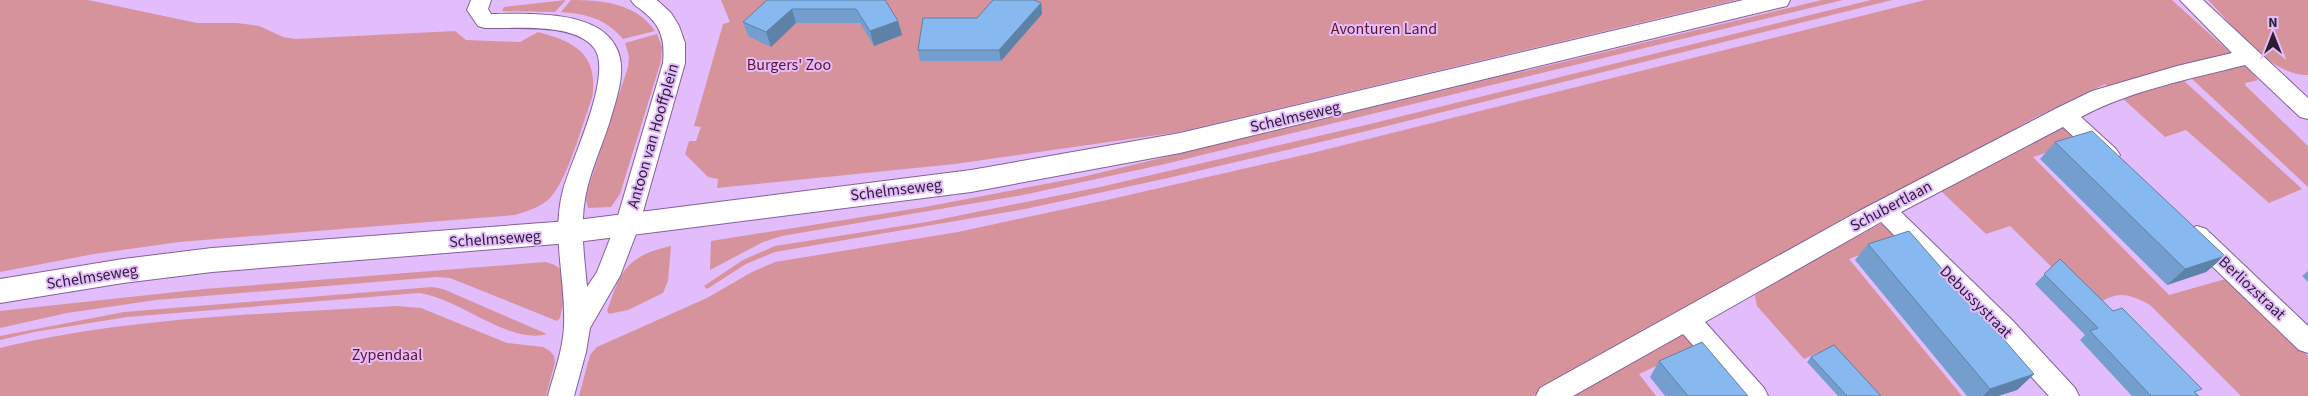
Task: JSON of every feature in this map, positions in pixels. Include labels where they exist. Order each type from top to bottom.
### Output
[{"type":"main road","name":"Schelmseweg","points":[[0,291],[122,271],[212,260],[627,226],[724,211],[971,181],[1180,143],[1778,0]]},
{"type":"street","points":[[481,0],[477,10],[486,21],[555,23],[583,28],[597,37],[609,52],[611,62],[609,88],[574,190],[569,232],[577,326],[561,396]]},
{"type":"street","name":"Antoon van Hooffplein","points":[[577,326],[608,276],[627,226],[674,63],[676,51],[672,30],[663,17],[641,0]]},
{"type":"street","points":[[2190,0],[2308,111]]},
{"type":"street","name":"Schubertlaan","points":[[1549,396],[1884,210],[2063,115],[2115,91],[2250,56]]},
{"type":"street","points":[[2285,89],[2308,86]]},
{"type":"street","points":[[2063,115],[2082,129],[2125,170]]},
{"type":"street","name":"Debussystraat","points":[[1884,210],[2004,329],[2066,396]]},
{"type":"street","name":"Berliozstraat","points":[[2181,221],[2308,342]]},
{"type":"street","points":[[1687,320],[1754,396]]},
{"type":"green space","points":[[0,0],[88,0],[197,23],[237,23],[259,26],[283,37],[295,39],[455,31],[466,40],[520,42],[538,32],[563,40],[582,53],[592,71],[592,98],[567,168],[554,193],[547,201],[519,214],[179,242],[94,254],[0,272]]},
{"type":"green space","points":[[566,0],[555,12],[502,11],[504,7]]},
{"type":"green space","points":[[571,0],[606,2],[618,5],[638,14],[655,31],[623,39],[603,22],[588,16],[561,12]]},
{"type":"green space","name":"Burgers' Zoo","points":[[721,0],[1736,0],[1179,132],[955,164],[717,188],[718,179],[708,177],[685,154],[689,141],[696,141],[701,127],[694,126],[723,24],[730,22]]},
{"type":"green space","points":[[1822,0],[1843,0],[1165,164],[1023,195],[782,236],[763,242],[710,270],[711,241],[925,207],[1082,177]]},
{"type":"green space","points":[[1871,0],[1892,0],[1371,130],[1168,178],[1025,209],[775,252],[746,264],[707,289],[704,286],[743,260],[775,246],[927,222],[1100,187],[1370,124]]},
{"type":"green space","points":[[1925,0],[2172,0],[2233,55],[2109,87],[2105,84],[2034,118],[1675,320],[1533,396],[579,396],[590,355],[597,347],[707,298],[752,272],[775,262],[958,232],[1107,200],[1312,153]]},
{"type":"green space","points":[[2208,0],[2308,0],[2308,75],[2294,73],[2266,58]]},
{"type":"green space","points":[[657,34],[662,47],[661,61],[620,194],[611,207],[588,208],[586,200],[588,189],[628,67],[629,56],[625,43]]},
{"type":"green space","points":[[2244,64],[2258,80],[2245,83],[2246,86],[2308,146],[2308,187],[2190,77]]},
{"type":"green space","points":[[2182,79],[2302,189],[2269,203],[2186,130],[2165,137],[2120,96]]},
{"type":"green space","points":[[2060,126],[2066,126],[2084,141],[2033,157],[2169,295],[2229,278],[2308,356],[2308,396],[2241,396],[2150,305],[2133,297],[2120,295],[2108,298],[2092,307],[2010,226],[1986,234],[1941,191]]},
{"type":"green space","points":[[1880,224],[1888,226],[1903,239],[1849,259],[1962,396],[1873,396],[1829,348],[1804,359],[1757,306],[1755,296],[1759,290]]},
{"type":"green space","points":[[671,246],[668,281],[663,293],[628,310],[609,314],[607,311],[612,297],[627,267],[644,255]]},
{"type":"green space","points":[[545,262],[555,265],[561,270],[566,284],[560,318],[557,321],[450,278],[436,277],[156,300],[67,313],[0,328],[0,311],[204,289]]},
{"type":"green space","points":[[432,287],[443,289],[547,334],[532,336],[517,333],[500,327],[451,303],[419,293],[127,317],[34,332],[0,340],[0,336],[124,312]]},
{"type":"green space","name":"Zypendaal","points":[[397,306],[421,308],[507,343],[543,347],[550,351],[554,356],[555,362],[546,396],[0,396],[0,348],[98,329],[147,323],[197,318]]},
{"type":"green space","points":[[1685,333],[1699,346],[1639,374],[1656,396],[1568,396]]},
{"type":"building","points":[[767,0],[885,0],[898,21],[870,31],[856,9],[792,9],[766,32],[743,22]]},
{"type":"building","points":[[993,0],[1034,0],[1041,3],[999,50],[918,50],[923,18],[977,18]]},
{"type":"building","points":[[2092,131],[2225,256],[2185,269],[2055,142]]},
{"type":"building","points":[[1909,231],[2034,374],[1990,389],[1868,244]]},
{"type":"building","points":[[2060,259],[2113,311],[2122,308],[2202,389],[2194,392],[2199,396],[2151,396],[2090,331],[2098,328],[2044,274]]},
{"type":"building","points":[[1702,342],[1748,396],[1688,396],[1659,361]]},
{"type":"building","points":[[1834,345],[1881,396],[1847,396],[1811,357]]},
{"type":"park label","name":"Avonturen Land","points":[[1384,29]]}]
